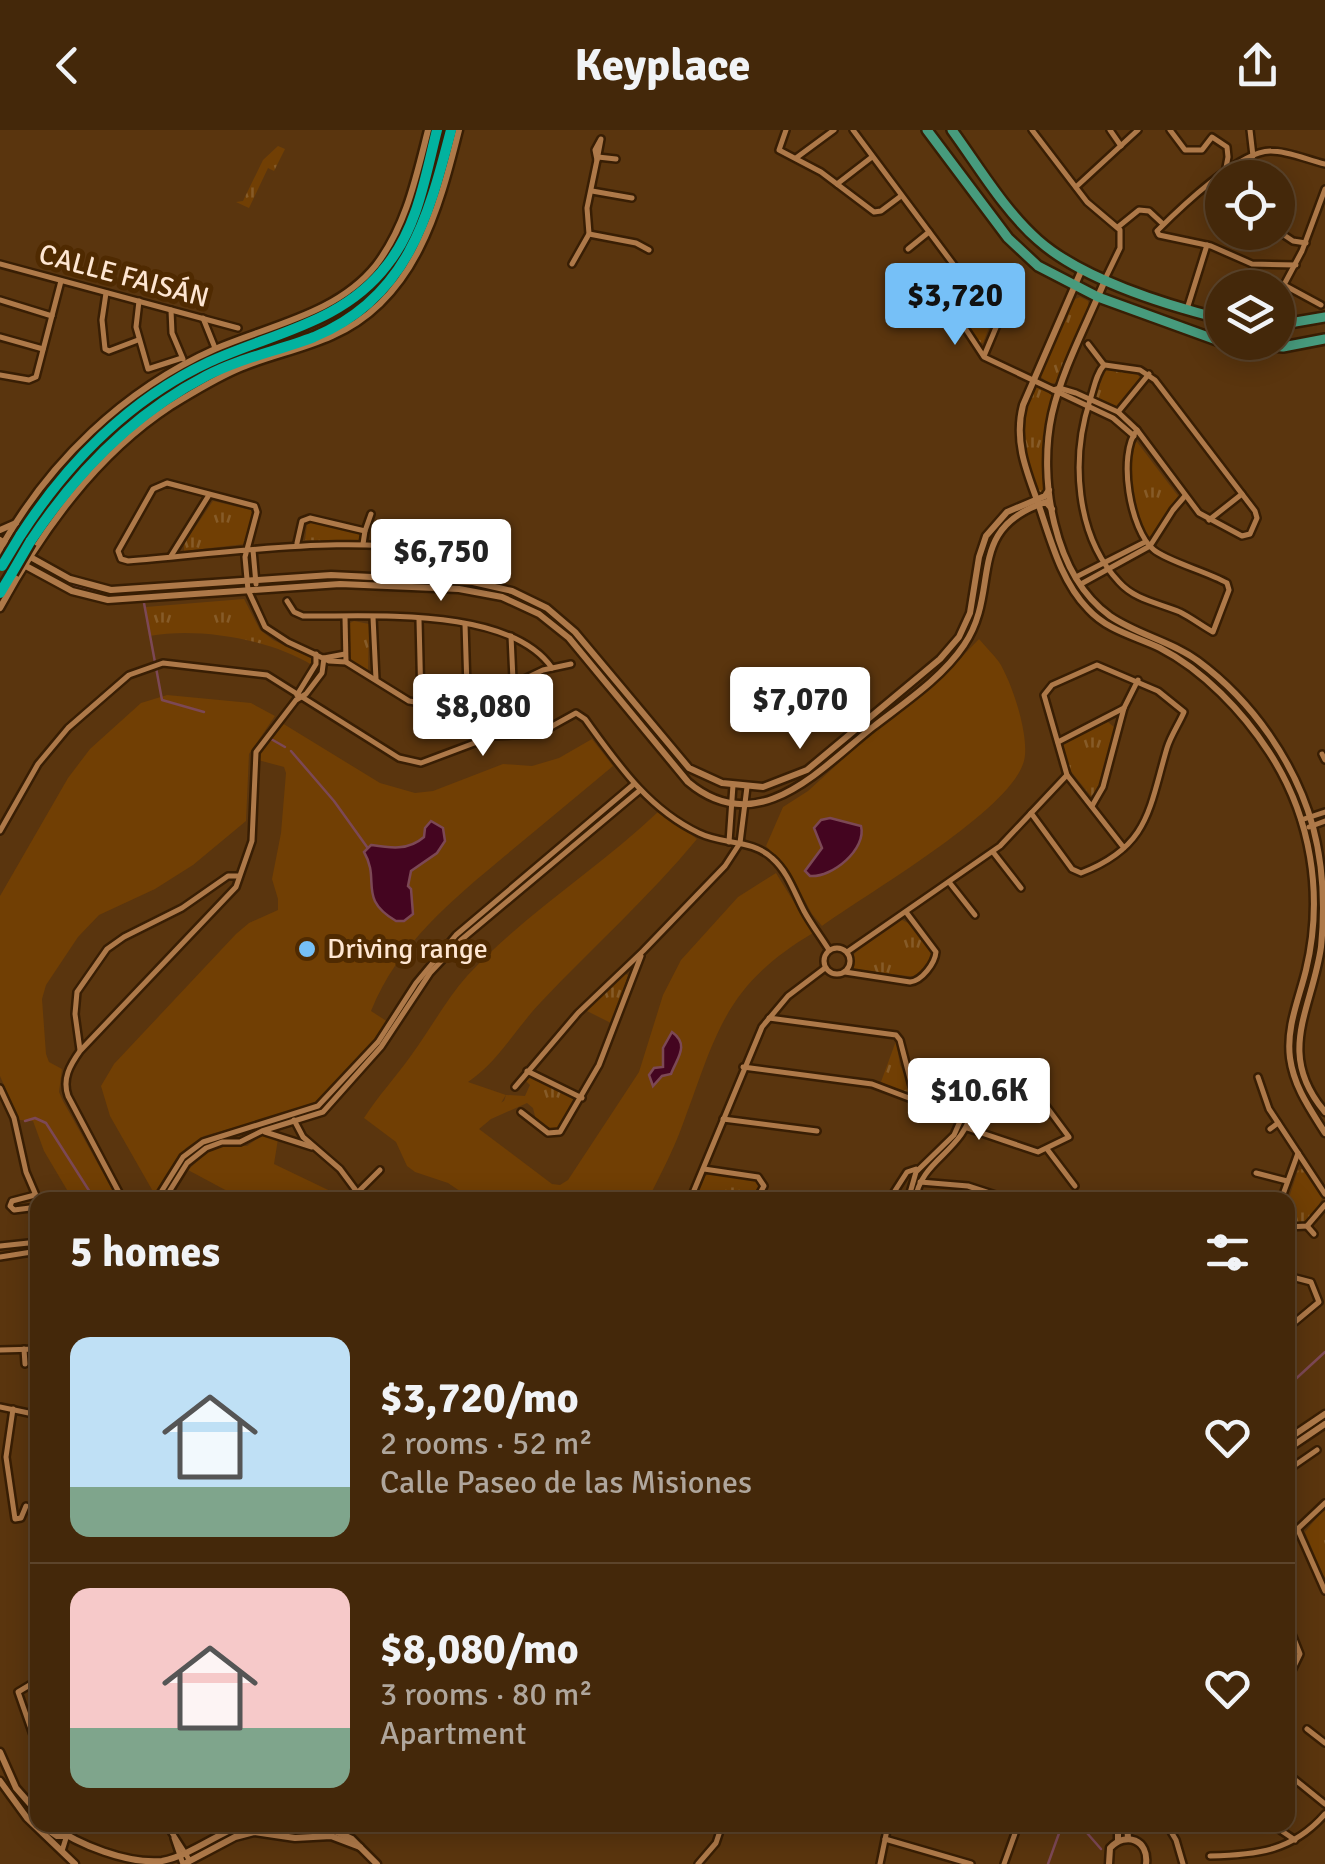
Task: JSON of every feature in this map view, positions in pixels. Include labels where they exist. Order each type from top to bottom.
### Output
[{"type":"highway","points":[[25,539],[101,453],[174,395],[223,368],[332,328],[376,296],[396,274],[419,236],[453,133]]},
{"type":"highway","points":[[419,165],[433,134]]},
{"type":"highway","points":[[0,594],[3,569],[76,462],[130,405],[208,362],[314,322],[359,295],[382,272],[404,241],[419,201],[433,134]]},
{"type":"main road","points":[[927,130],[1008,238],[1040,267],[1098,298],[1205,336]]},
{"type":"main road","points":[[952,130],[1018,218],[1051,251],[1105,279],[1205,314]]},
{"type":"main road","points":[[0,608],[59,515],[98,469],[154,418],[241,368],[340,333],[382,300],[408,270],[427,236],[453,133]]},
{"type":"main road","points":[[1,546],[62,462],[184,361],[310,312],[352,288],[377,263],[402,222],[419,165]]},
{"type":"main road","points":[[1040,267],[1050,259],[1051,251]]},
{"type":"main road","points":[[1082,269],[1023,405],[1018,432],[1037,502],[1064,572],[1091,613],[1115,630],[1179,659],[1230,704],[1276,762],[1306,818]]},
{"type":"main road","points":[[1105,279],[1057,391],[1049,432],[1052,509],[1078,580],[1095,602],[1114,618],[1196,660],[1250,711],[1281,753],[1306,818],[1322,884],[1322,936],[1298,1048],[1306,1082],[1325,1112]]},
{"type":"main road","points":[[1138,313],[1140,300],[1147,294]]},
{"type":"main road","points":[[1295,322],[1325,317]]},
{"type":"main road","points":[[1295,345],[1325,340]]},
{"type":"main road","points":[[1,546],[70,580],[112,590],[348,575],[484,584],[524,596],[566,623],[588,645],[688,782],[703,793],[746,804],[772,799],[802,786],[957,656],[980,616],[988,555],[994,541],[1027,505],[1033,488]]},
{"type":"main road","points":[[1037,502],[1049,490]]},
{"type":"main road","points":[[1,546],[23,567],[72,591],[108,600],[340,584],[459,589],[502,596],[539,614],[569,638],[689,768],[710,780],[746,787],[772,785],[803,773],[940,660],[959,636],[970,613],[986,536],[1002,516],[1027,505],[1046,502],[1052,509]]},
{"type":"main road","points":[[1027,505],[1042,514]]},
{"type":"main road","points":[[0,530],[17,522]]},
{"type":"main road","points":[[1230,704],[1250,711]]},
{"type":"main road","points":[[1308,827],[1314,922],[1289,1045],[1300,1092],[1325,1133]]},
{"type":"main road","points":[[1295,1434],[1325,1414]]},
{"type":"main road","points":[[1295,1445],[1325,1424]]},
{"type":"main road","points":[[0,1752],[16,1788],[30,1805]]},
{"type":"main road","points":[[0,1781],[30,1821]]},
{"type":"main road","points":[[41,1832],[75,1864]]},
{"type":"main road","points":[[51,1832],[67,1836]]},
{"type":"main road","points":[[61,1832],[139,1862],[158,1862],[182,1854],[228,1832]]},
{"type":"main road","points":[[186,1863],[249,1832]]},
{"type":"main road","points":[[289,1832],[331,1836],[360,1847]]},
{"type":"main road","points":[[310,1836],[313,1832]]},
{"type":"main road","points":[[341,1832],[377,1864]]},
{"type":"main road","points":[[1108,1864],[1108,1853],[1118,1840],[1118,1832]]},
{"type":"main road","points":[[1128,1832],[1128,1838]]},
{"type":"main road","points":[[1118,1840],[1128,1838],[1142,1845],[1146,1864]]},
{"type":"street","points":[[572,264],[589,234],[586,212],[603,130]]},
{"type":"street","points":[[786,130],[779,150],[837,184],[876,214],[901,196]]},
{"type":"street","points":[[796,158],[834,130]]},
{"type":"street","points":[[852,130],[956,269],[1000,314],[984,357]]},
{"type":"street","points":[[1032,130],[1092,207],[1119,229],[1120,248],[1105,279]]},
{"type":"street","points":[[1110,130],[1121,146]]},
{"type":"street","points":[[1076,187],[1138,130]]},
{"type":"street","points":[[1170,130],[1188,151],[1202,150],[1212,137],[1226,146],[1225,160]]},
{"type":"street","points":[[1250,130],[1253,156]]},
{"type":"street","points":[[1247,160],[1274,151],[1325,164]]},
{"type":"street","points":[[837,184],[872,157]]},
{"type":"street","points":[[597,158],[616,160]]},
{"type":"street","points":[[1293,270],[1325,188]]},
{"type":"street","points":[[592,191],[632,198]]},
{"type":"street","points":[[1205,192],[1157,232],[1159,236],[1205,245]]},
{"type":"street","points":[[1119,229],[1139,210],[1148,211],[1164,225]]},
{"type":"street","points":[[908,249],[929,232]]},
{"type":"street","points":[[589,234],[636,243],[649,250]]},
{"type":"street","points":[[1295,241],[1306,243]]},
{"type":"street","points":[[1188,309],[1206,250]]},
{"type":"street","points":[[1219,250],[1252,264],[1296,265]]},
{"type":"street","name":"CALLE FAISÁN","points":[[0,264],[238,328]]},
{"type":"street","points":[[956,269],[940,282],[938,289],[984,357],[1113,418],[1135,433]]},
{"type":"street","points":[[0,375],[34,379],[61,281]]},
{"type":"street","points":[[1295,291],[1321,305]]},
{"type":"street","points":[[106,292],[102,328],[107,350],[138,340]]},
{"type":"street","points":[[0,300],[52,316]]},
{"type":"street","points":[[140,301],[138,340],[152,370],[184,361],[171,328],[171,310]]},
{"type":"street","points":[[203,318],[216,349]]},
{"type":"street","points":[[0,337],[44,350]]},
{"type":"street","points":[[1088,344],[1104,365],[1090,398],[1080,442],[1080,486],[1088,524],[1104,562],[1134,594],[1179,612],[1213,632],[1227,583],[1161,554],[1150,543],[1138,522],[1128,480],[1127,452],[1135,433]]},
{"type":"street","points":[[1057,391],[1090,398],[1118,412],[1209,520],[1242,536],[1250,534],[1256,514],[1149,374],[1104,365]]},
{"type":"street","points":[[1113,418],[1149,374]]},
{"type":"street","points":[[484,584],[489,565],[483,559],[406,546],[296,544],[249,550],[124,560],[118,551],[156,486],[167,484],[256,508],[249,550],[252,592],[257,613],[269,630],[324,658],[346,658],[410,700],[421,703],[571,664]]},
{"type":"street","points":[[1209,520],[1242,494]]},
{"type":"street","points":[[170,557],[209,495]]},
{"type":"street","points":[[1078,580],[1108,569],[1150,543],[1185,496]]},
{"type":"street","points":[[364,544],[370,514]]},
{"type":"street","points":[[296,544],[302,521],[308,518],[365,531]]},
{"type":"street","points":[[1078,580],[1104,562],[1150,543]]},
{"type":"street","points":[[286,601],[299,615],[465,624],[511,636],[538,652],[552,668]]},
{"type":"street","points":[[345,617],[346,658]]},
{"type":"street","points":[[373,618],[376,681]]},
{"type":"street","points":[[419,620],[421,703]]},
{"type":"street","points":[[465,624],[467,688]]},
{"type":"street","points":[[511,636],[513,680]]},
{"type":"street","points":[[298,697],[316,664],[316,654]]},
{"type":"street","points":[[119,1192],[66,1090],[69,1069],[80,1052],[236,887],[252,841],[256,752],[298,697],[322,673],[324,658]]},
{"type":"street","points":[[0,831],[54,742],[137,671],[170,662],[242,670],[274,678],[298,697],[399,758],[415,763],[493,736],[538,734],[571,714],[579,714],[637,788],[664,809],[696,832],[763,850],[777,862],[830,950]]},
{"type":"street","points":[[1032,813],[1078,873],[1100,866],[1124,848],[1152,810],[1168,746],[1184,712],[1138,680],[1094,665],[1045,689],[1044,695],[1067,775],[1124,848]]},
{"type":"street","points":[[1092,806],[1103,787],[1124,708],[1138,680]]},
{"type":"street","points":[[1058,742],[1124,708]]},
{"type":"street","points":[[847,952],[992,852],[1067,775]]},
{"type":"street","points":[[727,841],[733,785]]},
{"type":"street","points":[[515,1087],[578,1013],[725,866],[737,846],[746,787]]},
{"type":"street","points":[[168,1192],[200,1152],[222,1142],[240,1142],[318,1106],[389,1027],[424,972],[456,936],[637,788]]},
{"type":"street","points":[[1306,818],[1325,812]]},
{"type":"street","points":[[1308,827],[1325,822]]},
{"type":"street","points":[[992,852],[1021,888]]},
{"type":"street","points":[[80,1052],[75,1014],[78,992],[108,949],[182,908],[228,876],[238,876]]},
{"type":"street","points":[[949,882],[975,915]]},
{"type":"street","points":[[844,972],[850,963],[847,952],[840,948],[830,950],[824,958],[826,968],[834,974],[919,980],[936,952],[906,912]]},
{"type":"street","points":[[521,1112],[543,1130],[557,1134],[582,1098],[605,1053],[643,951]]},
{"type":"street","points":[[693,1192],[743,1067],[768,1018],[794,990],[826,968]]},
{"type":"street","points":[[743,1067],[872,1084],[909,1098],[914,1094],[896,1035],[768,1018]]},
{"type":"street","points":[[527,1071],[582,1098]]},
{"type":"street","points":[[1258,1077],[1278,1123],[1325,1194]]},
{"type":"street","points":[[967,1128],[1038,1152],[1069,1137],[1046,1106],[1006,1084]]},
{"type":"street","points":[[0,1088],[14,1118],[35,1192]]},
{"type":"street","points":[[894,1192],[907,1172],[919,1168],[954,1135],[971,1100],[974,1104],[967,1128],[920,1182],[918,1192]]},
{"type":"street","points":[[294,1118],[303,1137],[340,1168],[356,1192]]},
{"type":"street","points":[[166,1192],[183,1157],[199,1144],[294,1118]]},
{"type":"street","points":[[723,1119],[817,1131]]},
{"type":"street","points":[[1270,1129],[1278,1123]]},
{"type":"street","points":[[262,1131],[315,1148]]},
{"type":"street","points":[[1047,1148],[1075,1186]]},
{"type":"street","points":[[1284,1192],[1298,1153]]},
{"type":"street","points":[[911,1192],[919,1168]]},
{"type":"street","points":[[702,1169],[758,1177],[764,1186],[761,1192]]},
{"type":"street","points":[[358,1192],[380,1170]]},
{"type":"street","points":[[1256,1173],[1287,1182]]},
{"type":"street","points":[[920,1182],[968,1186],[986,1192]]},
{"type":"street","points":[[1295,1227],[1308,1226],[1325,1205]]},
{"type":"street","points":[[1308,1226],[1314,1234]]},
{"type":"street","points":[[0,1246],[30,1243]]},
{"type":"street","points":[[0,1256],[30,1252]]},
{"type":"street","points":[[1295,1278],[1311,1282],[1319,1298],[1317,1306],[1295,1321]]},
{"type":"street","points":[[24,1349],[24,1364]]},
{"type":"street","points":[[0,1350],[30,1349]]},
{"type":"street","points":[[0,1407],[30,1414]]},
{"type":"street","points":[[13,1409],[6,1457],[16,1519],[21,1518],[26,1506]]},
{"type":"street","points":[[1295,1464],[1317,1450]]},
{"type":"street","points":[[1295,1532],[1325,1504]]},
{"type":"street","points":[[1298,1530],[1325,1591]]},
{"type":"street","points":[[1295,1643],[1300,1657],[1295,1666]]},
{"type":"street","points":[[30,1685],[18,1692],[30,1726]]},
{"type":"street","points":[[1306,1729],[1322,1741],[1325,1731]]},
{"type":"street","points":[[1295,1780],[1325,1804]]},
{"type":"street","points":[[1210,1856],[1272,1851],[1295,1840],[1325,1814]]},
{"type":"street","points":[[62,1852],[68,1832]]},
{"type":"street","points":[[172,1832],[186,1863]]},
{"type":"street","points":[[698,1864],[716,1843],[720,1832]]},
{"type":"street","points":[[880,1864],[886,1832]]},
{"type":"street","points":[[1004,1864],[1016,1832]]},
{"type":"street","points":[[1171,1832],[1182,1864]]},
{"type":"street","points":[[1283,1832],[1295,1840]]},
{"type":"street","points":[[885,1839],[970,1864]]},
{"type":"green space","points":[[278,146],[285,149],[274,171],[268,168],[249,208],[236,202],[243,201],[263,160]]},
{"type":"green space","points":[[951,277],[994,314],[983,343],[977,342],[940,286]]},
{"type":"green space","points":[[1080,297],[1088,301],[1089,308],[1058,382],[1049,384],[1039,375],[1073,300]]},
{"type":"green space","points":[[1106,370],[1137,374],[1141,379],[1117,407],[1095,396]]},
{"type":"green space","points":[[1035,386],[1054,395],[1044,493],[1039,495],[1028,468],[1024,440],[1026,413]]},
{"type":"green space","points":[[1137,442],[1178,496],[1148,537],[1137,517],[1131,493],[1131,445]]},
{"type":"green space","points":[[213,501],[251,510],[245,544],[184,551],[184,544]]},
{"type":"green space","points":[[311,522],[359,533],[361,538],[357,542],[305,540]]},
{"type":"green space","points":[[244,599],[260,630],[311,658],[312,665],[275,648],[233,637],[190,633],[149,636],[146,607]]},
{"type":"green space","points":[[350,623],[369,624],[368,672],[348,658]]},
{"type":"green space","points":[[979,639],[999,662],[1015,697],[1025,742],[1023,764],[1011,784],[964,828],[822,926],[789,871],[766,846],[783,807],[808,791]]},
{"type":"green space","points":[[167,695],[251,703],[275,716],[249,754],[246,821],[193,865],[155,889],[99,915],[78,937],[46,985],[42,999],[46,1054],[49,1062],[62,1069],[59,1092],[114,1192],[68,1192],[44,1151],[33,1121],[19,1120],[0,1076],[0,896],[68,778],[90,749],[141,703]]},
{"type":"green space","points":[[1108,722],[1115,728],[1107,765],[1091,796],[1069,769],[1063,743]]},
{"type":"green space","points":[[282,723],[380,783],[415,793],[433,791],[503,764],[532,766],[559,758],[592,739],[613,766],[466,889],[411,944],[371,1011],[388,1022],[368,1049],[314,1105],[204,1136],[186,1148],[153,1192],[110,1116],[101,1086],[114,1064],[236,934],[249,923],[278,910],[272,879],[286,773],[284,767],[258,760],[262,748]]},
{"type":"green space","points":[[659,811],[697,839],[468,1082],[506,1095],[491,1119],[479,1129],[552,1184],[568,1180],[639,1072],[663,995],[681,960],[738,897],[776,873],[813,933],[759,973],[740,994],[714,1041],[652,1192],[461,1192],[448,1183],[415,1172],[407,1166],[396,1142],[364,1118],[467,976],[512,932]]},
{"type":"green space","points":[[902,920],[910,924],[932,954],[916,977],[854,969],[856,952]]},
{"type":"green space","points":[[623,973],[628,975],[613,1024],[585,1010]]},
{"type":"green space","points":[[896,1041],[900,1065],[911,1089],[904,1093],[881,1082]]},
{"type":"green space","points":[[532,1076],[574,1098],[576,1104],[559,1129],[548,1128],[536,1120],[527,1103],[491,1119],[494,1106],[504,1101],[506,1095],[525,1096],[530,1085],[525,1080]]},
{"type":"green space","points":[[262,1135],[278,1139],[274,1164],[332,1192],[229,1192],[188,1170],[207,1152],[227,1145],[247,1146]]},
{"type":"green space","points":[[1302,1169],[1322,1198],[1315,1214],[1305,1223],[1295,1223],[1295,1192],[1291,1192],[1298,1170]]},
{"type":"green space","points":[[705,1176],[756,1181],[761,1188],[757,1192],[698,1192]]},
{"type":"green space","points":[[1325,1508],[1325,1576],[1324,1577],[1305,1532]]},
{"type":"shaded area","points":[[830,818],[861,826],[859,844],[837,867],[810,876],[805,871],[822,848],[814,828],[821,820]]},
{"type":"shaded area","points":[[431,821],[443,828],[445,841],[437,853],[411,871],[408,886],[413,914],[404,921],[396,921],[384,913],[373,897],[364,852],[371,845],[412,845],[424,837]]},
{"type":"shaded area","points":[[672,1032],[680,1042],[679,1057],[671,1074],[662,1076],[653,1086],[649,1075],[654,1068],[663,1067],[663,1048]]},
{"type":"waterway","points":[[40,568],[78,587],[128,596]]},
{"type":"waterway","points":[[144,603],[162,700],[204,712]]},
{"type":"waterway","points":[[271,739],[285,747]]},
{"type":"waterway","points":[[291,751],[367,847]]},
{"type":"waterway","points":[[25,1121],[35,1118],[46,1123],[90,1192]]},
{"type":"waterway","points":[[1295,1380],[1325,1352]]},
{"type":"waterway","points":[[1048,1864],[1059,1832]]},
{"type":"waterway","points":[[1086,1832],[1101,1849]]},
{"type":"place","name":"Driving range","points":[[307,949]]}]
